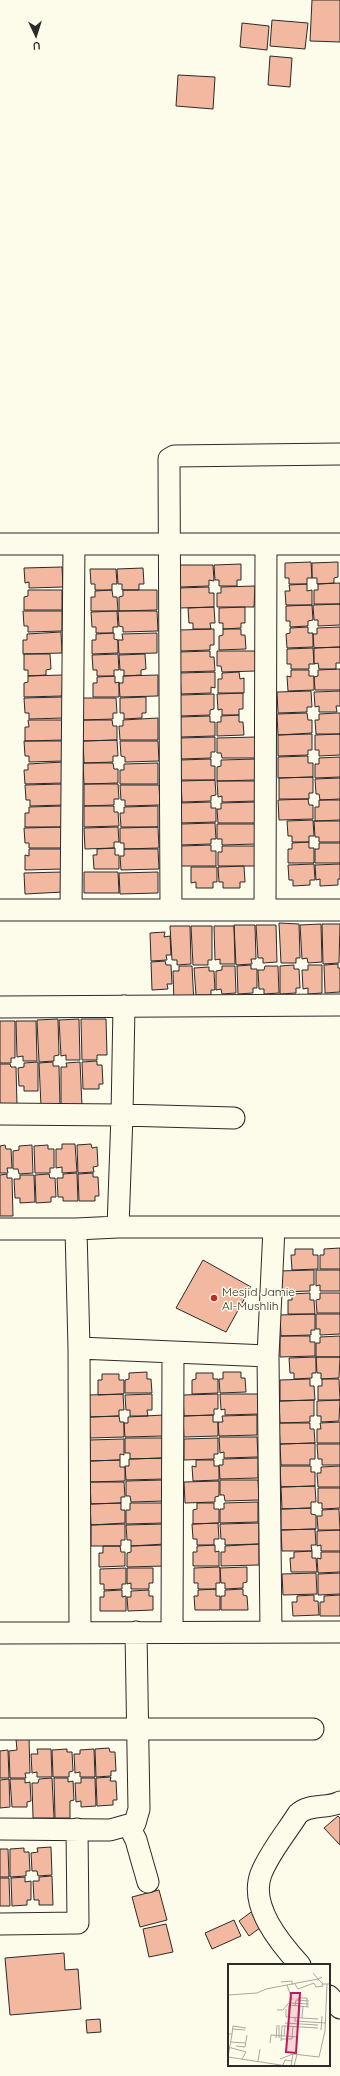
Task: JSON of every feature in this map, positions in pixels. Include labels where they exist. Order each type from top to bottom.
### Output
[{"type":"street","points":[[171,910],[169,459],[174,456],[340,454]]},
{"type":"street","points":[[0,544],[340,544]]},
{"type":"street","points":[[71,910],[74,544]]},
{"type":"street","points":[[265,910],[266,544]]},
{"type":"street","points":[[0,910],[340,910]]},
{"type":"street","points":[[0,1007],[340,1005]]},
{"type":"street","points":[[118,1227],[124,1006]]},
{"type":"street","points":[[0,1114],[234,1118]]},
{"type":"street","points":[[0,1229],[76,1230],[118,1227],[340,1227]]},
{"type":"street","points":[[271,1632],[268,1356],[274,1228]]},
{"type":"street","points":[[76,1230],[79,1348],[80,1632]]},
{"type":"street","points":[[79,1348],[268,1356]]},
{"type":"street","points":[[172,1631],[173,1353]]},
{"type":"street","points":[[0,1633],[172,1631],[340,1632]]},
{"type":"street","points":[[136,1632],[139,1809],[135,1823],[130,1828],[136,1840],[148,1882]]},
{"type":"street","points":[[0,1730],[313,1728]]},
{"type":"street","points":[[299,1964],[274,1931],[264,1913],[259,1900],[258,1887],[261,1873],[298,1814],[306,1809],[334,1806],[340,1802]]},
{"type":"street","points":[[0,1830],[110,1830],[135,1823]]},
{"type":"street","points":[[0,1924],[78,1923],[77,1830]]},
{"type":"street","points":[[330,1997],[340,2008]]},
{"type":"building","points":[[312,0],[340,0],[340,42],[310,41]]},
{"type":"building","points":[[272,20],[308,23],[305,49],[270,46]]},
{"type":"building","points":[[242,23],[269,26],[267,50],[240,47]]},
{"type":"building","points":[[270,56],[292,58],[290,87],[268,85]]},
{"type":"building","points":[[178,75],[215,77],[213,109],[176,106]]},
{"type":"building","points":[[311,562],[312,578],[307,578],[307,584],[289,584],[289,578],[285,578],[285,563]]},
{"type":"building","points":[[338,562],[338,577],[334,578],[334,583],[317,584],[317,578],[312,578],[312,563]]},
{"type":"building","points":[[241,564],[241,580],[237,580],[237,586],[219,586],[219,580],[215,580],[214,565]]},
{"type":"building","points":[[179,565],[213,565],[214,581],[209,580],[209,586],[180,587]]},
{"type":"building","points":[[62,567],[63,587],[29,588],[29,582],[25,583],[24,568]]},
{"type":"building","points":[[143,568],[144,584],[139,584],[139,590],[122,590],[122,584],[118,584],[117,569]]},
{"type":"building","points":[[90,569],[116,569],[117,584],[112,584],[112,590],[95,590],[95,584],[91,584]]},
{"type":"building","points":[[340,583],[340,604],[314,604],[314,590],[318,590],[318,584]]},
{"type":"building","points":[[307,584],[307,591],[312,590],[312,605],[286,605],[285,591],[290,591],[289,585]]},
{"type":"building","points":[[255,586],[254,607],[217,607],[217,593],[221,593],[221,587]]},
{"type":"building","points":[[209,587],[209,593],[214,593],[214,607],[179,608],[179,588]]},
{"type":"building","points":[[28,590],[62,590],[62,610],[24,610],[24,597],[28,596]]},
{"type":"building","points":[[112,590],[113,597],[117,597],[118,611],[91,611],[91,597],[95,597],[95,591]]},
{"type":"building","points":[[123,590],[157,590],[157,610],[119,611],[119,597],[123,596]]},
{"type":"building","points":[[340,604],[340,625],[318,626],[318,620],[314,620],[313,605]]},
{"type":"building","points":[[312,605],[313,620],[308,621],[308,626],[290,627],[290,621],[286,621],[286,606]]},
{"type":"building","points":[[214,607],[215,623],[210,623],[211,629],[193,629],[193,623],[189,623],[188,608]]},
{"type":"building","points":[[245,607],[245,623],[241,623],[241,628],[223,629],[223,623],[219,623],[219,608]]},
{"type":"building","points":[[23,611],[62,611],[62,631],[28,632],[28,626],[24,626]]},
{"type":"building","points":[[117,611],[118,627],[113,627],[113,633],[96,633],[96,627],[92,627],[91,612]]},
{"type":"building","points":[[118,611],[157,611],[158,631],[123,632],[123,627],[119,626]]},
{"type":"building","points":[[308,627],[308,633],[313,633],[313,647],[287,648],[286,634],[290,633],[290,628]]},
{"type":"building","points":[[340,627],[340,647],[314,648],[313,634],[317,634],[317,628]]},
{"type":"building","points":[[214,629],[214,645],[210,645],[210,650],[180,651],[180,630]]},
{"type":"building","points":[[223,629],[241,629],[241,635],[245,635],[246,649],[219,650],[219,636],[223,635]]},
{"type":"building","points":[[61,632],[62,653],[23,654],[23,640],[27,640],[27,634]]},
{"type":"building","points":[[114,633],[114,639],[118,640],[118,653],[92,654],[92,640],[96,640],[96,634]]},
{"type":"building","points":[[157,633],[157,653],[119,654],[118,640],[123,640],[122,634]]},
{"type":"building","points":[[340,647],[340,663],[336,663],[336,669],[319,669],[318,663],[314,664],[314,648]]},
{"type":"building","points":[[313,648],[314,664],[309,664],[309,669],[291,669],[291,664],[287,664],[287,649]]},
{"type":"building","points":[[210,651],[210,657],[214,657],[215,671],[180,672],[179,652]]},
{"type":"building","points":[[217,651],[255,651],[256,671],[222,672],[221,666],[217,666]]},
{"type":"building","points":[[24,654],[50,654],[51,669],[46,670],[46,675],[28,676],[28,670],[24,670]]},
{"type":"building","points":[[118,654],[119,670],[114,670],[114,676],[97,676],[97,670],[93,670],[92,655]]},
{"type":"building","points":[[145,654],[146,669],[141,670],[141,675],[124,676],[124,670],[120,670],[119,655]]},
{"type":"building","points":[[340,669],[340,690],[315,690],[314,677],[318,676],[318,670]]},
{"type":"building","points":[[291,670],[309,670],[309,676],[314,676],[314,690],[288,691],[287,676],[291,677]]},
{"type":"building","points":[[215,672],[215,688],[211,687],[211,693],[181,694],[180,673]]},
{"type":"building","points":[[239,672],[240,679],[244,678],[244,693],[218,693],[218,679],[222,679],[222,673]]},
{"type":"building","points":[[63,675],[62,696],[24,697],[24,683],[28,682],[28,676]]},
{"type":"building","points":[[158,675],[158,696],[120,697],[119,683],[123,683],[123,676]]},
{"type":"building","points":[[115,676],[115,683],[119,682],[119,697],[93,697],[93,683],[97,683],[97,677]]},
{"type":"building","points":[[311,691],[312,707],[307,707],[307,712],[278,713],[277,692]]},
{"type":"building","points":[[340,691],[340,706],[336,706],[337,712],[319,712],[319,706],[315,707],[314,692]]},
{"type":"building","points":[[243,693],[243,709],[239,709],[239,715],[222,715],[222,709],[218,710],[217,694]]},
{"type":"building","points":[[214,694],[214,709],[210,710],[210,715],[180,716],[180,695]]},
{"type":"building","points":[[63,697],[64,718],[29,719],[29,713],[25,713],[24,698]]},
{"type":"building","points":[[146,697],[146,713],[142,713],[142,718],[124,719],[124,713],[120,713],[120,698]]},
{"type":"building","points":[[82,698],[116,698],[117,713],[113,713],[113,719],[83,720]]},
{"type":"building","points":[[307,713],[308,720],[312,720],[312,733],[278,735],[277,714]]},
{"type":"building","points":[[340,713],[340,734],[316,734],[315,720],[319,720],[319,714]]},
{"type":"building","points":[[239,715],[239,722],[243,722],[244,735],[217,736],[217,722],[221,722],[221,716]]},
{"type":"building","points":[[210,716],[210,722],[215,722],[215,736],[180,737],[180,717]]},
{"type":"building","points":[[158,718],[158,740],[120,740],[119,726],[123,726],[123,720]]},
{"type":"building","points":[[28,720],[63,720],[63,740],[25,741],[25,727],[29,727]]},
{"type":"building","points":[[82,720],[112,720],[113,726],[117,726],[117,740],[83,741]]},
{"type":"building","points":[[312,734],[312,750],[308,750],[308,755],[278,756],[278,735]]},
{"type":"building","points":[[340,734],[340,755],[319,756],[319,750],[315,750],[315,735]]},
{"type":"building","points":[[215,737],[215,752],[211,752],[211,758],[181,759],[180,738]]},
{"type":"building","points":[[256,737],[256,758],[222,758],[221,753],[217,753],[217,738]]},
{"type":"building","points":[[117,740],[118,756],[113,756],[113,762],[84,763],[83,741]]},
{"type":"building","points":[[24,741],[63,741],[64,761],[29,762],[29,756],[25,756]]},
{"type":"building","points":[[120,741],[158,741],[159,761],[125,762],[125,757],[121,756]]},
{"type":"building","points":[[308,756],[308,763],[313,763],[313,777],[278,778],[278,757]]},
{"type":"building","points":[[340,757],[340,777],[315,778],[315,764],[319,764],[319,758]]},
{"type":"building","points":[[211,759],[211,766],[215,766],[215,780],[181,780],[180,760]]},
{"type":"building","points":[[256,759],[255,780],[217,781],[217,767],[221,766],[221,760]]},
{"type":"building","points":[[63,762],[63,783],[25,784],[24,770],[28,770],[28,764]]},
{"type":"building","points":[[83,763],[113,763],[114,769],[118,769],[118,783],[84,784]]},
{"type":"building","points":[[158,763],[158,784],[120,784],[120,770],[124,770],[124,764]]},
{"type":"building","points":[[313,777],[313,793],[309,793],[309,799],[279,799],[279,778]]},
{"type":"building","points":[[340,778],[340,799],[320,800],[319,794],[316,794],[315,779]]},
{"type":"building","points":[[215,780],[216,795],[211,796],[211,801],[182,802],[181,781]]},
{"type":"building","points":[[217,781],[256,781],[257,801],[222,802],[222,796],[218,797]]},
{"type":"building","points":[[63,784],[64,805],[30,806],[30,800],[26,800],[25,785]]},
{"type":"building","points":[[84,784],[118,784],[119,799],[114,799],[114,805],[84,806]]},
{"type":"building","points":[[120,785],[159,785],[160,805],[125,806],[125,800],[121,800]]},
{"type":"building","points":[[308,799],[309,805],[313,805],[313,819],[279,820],[278,800]]},
{"type":"building","points":[[319,800],[340,800],[340,820],[315,821],[315,807],[319,807]]},
{"type":"building","points":[[211,802],[211,808],[216,808],[216,822],[181,823],[181,803]]},
{"type":"building","points":[[255,802],[256,823],[218,823],[217,809],[221,809],[221,803]]},
{"type":"building","points":[[63,806],[63,827],[25,827],[25,813],[29,813],[29,807]]},
{"type":"building","points":[[84,806],[114,806],[114,812],[118,812],[119,826],[84,827]]},
{"type":"building","points":[[158,806],[158,827],[121,827],[120,813],[124,813],[124,807]]},
{"type":"building","points":[[313,820],[314,836],[309,836],[309,842],[292,842],[292,836],[288,836],[287,821]]},
{"type":"building","points":[[314,821],[340,821],[340,842],[319,842],[319,837],[315,837]]},
{"type":"building","points":[[215,823],[216,839],[211,839],[211,844],[181,845],[181,824]]},
{"type":"building","points":[[217,824],[255,824],[256,844],[222,845],[222,839],[217,839]]},
{"type":"building","points":[[62,827],[63,848],[29,848],[29,843],[25,843],[24,828]]},
{"type":"building","points":[[118,827],[119,842],[114,842],[114,848],[85,849],[84,828]]},
{"type":"building","points":[[158,827],[159,848],[124,849],[124,843],[120,843],[120,828]]},
{"type":"building","points":[[309,842],[309,848],[314,848],[314,863],[288,863],[288,849],[292,849],[292,843]]},
{"type":"building","points":[[319,843],[340,843],[340,863],[315,863],[315,849],[319,849]]},
{"type":"building","points":[[211,845],[211,851],[216,851],[216,866],[181,866],[181,846]]},
{"type":"building","points":[[222,846],[255,846],[256,866],[218,866],[218,852],[222,852]]},
{"type":"building","points":[[115,848],[115,855],[119,855],[119,869],[94,869],[93,855],[97,855],[97,849]]},
{"type":"building","points":[[29,849],[63,849],[63,869],[25,870],[25,855],[29,856]]},
{"type":"building","points":[[124,849],[158,849],[159,869],[121,870],[120,856],[124,856]]},
{"type":"building","points":[[314,864],[315,880],[310,880],[310,885],[293,886],[293,880],[289,880],[288,865]]},
{"type":"building","points":[[340,864],[340,879],[338,879],[338,885],[320,886],[320,879],[316,880],[315,865]]},
{"type":"building","points":[[244,866],[245,882],[240,882],[240,888],[223,888],[223,882],[219,882],[218,867]]},
{"type":"building","points":[[191,867],[217,867],[217,882],[213,882],[213,888],[196,888],[196,882],[191,883]]},
{"type":"building","points":[[62,872],[63,892],[25,894],[24,873]]},
{"type":"building","points":[[84,872],[118,872],[119,893],[84,893]]},
{"type":"building","points":[[158,872],[158,893],[120,894],[119,873]]},
{"type":"building","points":[[279,923],[299,924],[300,958],[296,958],[296,963],[281,963]]},
{"type":"building","points":[[321,924],[322,962],[308,963],[307,958],[302,959],[300,925]]},
{"type":"building","points":[[322,924],[340,924],[339,963],[323,964]]},
{"type":"building","points":[[234,925],[255,925],[256,959],[251,959],[252,964],[236,965]]},
{"type":"building","points":[[256,925],[276,925],[277,962],[263,963],[263,958],[258,958]]},
{"type":"building","points":[[170,926],[190,926],[191,964],[177,965],[177,960],[172,960]]},
{"type":"building","points":[[191,926],[212,926],[212,960],[208,960],[208,965],[193,965]]},
{"type":"building","points":[[214,926],[234,926],[235,964],[220,964],[220,959],[215,960]]},
{"type":"building","points":[[165,932],[164,937],[170,936],[171,955],[166,955],[167,960],[151,961],[150,933]]},
{"type":"building","points":[[165,961],[166,965],[171,965],[172,984],[167,984],[168,989],[152,990],[151,962]]},
{"type":"building","points":[[338,964],[338,968],[340,968],[340,992],[325,993],[324,965]]},
{"type":"building","points":[[251,965],[251,969],[257,969],[257,988],[253,988],[253,993],[238,994],[237,966]]},
{"type":"building","points":[[294,965],[294,969],[299,969],[300,988],[296,988],[296,993],[280,994],[280,966]]},
{"type":"building","points":[[308,965],[322,965],[322,993],[308,994],[308,988],[303,989],[302,970],[308,970]]},
{"type":"building","points":[[179,966],[192,966],[194,1004],[174,1004],[173,971],[179,971]]},
{"type":"building","points":[[222,966],[235,966],[236,993],[222,994],[221,989],[216,990],[216,971],[222,970]]},
{"type":"building","points":[[265,966],[278,966],[279,993],[264,994],[264,989],[259,989],[258,970],[264,970]]},
{"type":"building","points":[[209,967],[209,971],[214,971],[215,990],[211,990],[211,995],[196,995],[194,968]]},
{"type":"building","points":[[58,1019],[59,1055],[54,1056],[54,1061],[39,1062],[37,1020]]},
{"type":"building","points":[[79,1019],[80,1060],[66,1060],[66,1055],[61,1056],[59,1020]]},
{"type":"building","points":[[81,1019],[106,1019],[107,1055],[97,1055],[97,1060],[82,1060]]},
{"type":"building","points":[[0,1021],[15,1021],[15,1058],[11,1058],[11,1063],[0,1063]]},
{"type":"building","points":[[16,1021],[36,1021],[37,1061],[23,1061],[23,1056],[17,1057]]},
{"type":"building","points":[[97,1061],[97,1065],[102,1065],[103,1084],[99,1084],[99,1089],[83,1089],[82,1062]]},
{"type":"building","points":[[38,1062],[38,1091],[24,1091],[24,1086],[19,1086],[18,1068],[24,1067],[24,1063]]},
{"type":"building","points":[[53,1062],[53,1066],[59,1066],[60,1106],[41,1106],[39,1063]]},
{"type":"building","points":[[80,1062],[82,1106],[61,1107],[61,1067],[67,1067],[66,1063]]},
{"type":"building","points":[[0,1064],[10,1064],[11,1067],[16,1067],[17,1105],[0,1105]]},
{"type":"building","points":[[62,1144],[75,1144],[77,1172],[62,1173],[62,1167],[56,1168],[56,1149],[62,1149]]},
{"type":"building","points":[[91,1144],[92,1148],[97,1147],[98,1166],[93,1167],[94,1172],[78,1173],[77,1145]]},
{"type":"building","points":[[5,1145],[6,1149],[11,1149],[12,1168],[7,1168],[8,1173],[0,1173],[0,1146]]},
{"type":"building","points":[[32,1145],[33,1173],[19,1174],[18,1169],[13,1169],[13,1151],[19,1150],[19,1146]]},
{"type":"building","points":[[48,1145],[48,1149],[54,1149],[54,1168],[50,1168],[50,1173],[35,1173],[34,1146]]},
{"type":"building","points":[[77,1173],[78,1201],[63,1201],[63,1197],[58,1197],[57,1178],[63,1178],[63,1174]]},
{"type":"building","points":[[93,1173],[93,1177],[98,1177],[99,1196],[95,1196],[95,1201],[79,1201],[78,1174]]},
{"type":"building","points":[[7,1174],[7,1178],[12,1178],[13,1216],[0,1216],[0,1175]]},
{"type":"building","points":[[49,1174],[50,1178],[55,1178],[56,1197],[51,1197],[51,1202],[36,1203],[35,1175]]},
{"type":"building","points":[[20,1175],[34,1175],[35,1202],[20,1203],[20,1198],[15,1198],[14,1179],[20,1179]]},
{"type":"building","points":[[340,1248],[340,1269],[320,1269],[320,1255],[324,1255],[324,1249]]},
{"type":"building","points":[[295,1249],[313,1249],[313,1255],[318,1255],[318,1269],[292,1270],[291,1255],[295,1255]]},
{"type":"building","name":"Mesjid Jamie Al-Mushlih","points":[[203,1260],[251,1287],[226,1332],[176,1308]]},
{"type":"building","points":[[314,1270],[314,1285],[310,1285],[310,1291],[280,1292],[279,1271]]},
{"type":"building","points":[[316,1270],[340,1270],[340,1291],[320,1291],[320,1285],[316,1286]]},
{"type":"building","points":[[310,1293],[310,1300],[314,1300],[315,1314],[288,1314],[288,1300],[292,1300],[292,1294]]},
{"type":"building","points":[[320,1293],[340,1293],[340,1313],[317,1313],[316,1300],[320,1299]]},
{"type":"building","points":[[315,1314],[315,1330],[311,1330],[311,1335],[281,1336],[280,1315]]},
{"type":"building","points":[[316,1314],[340,1314],[340,1334],[320,1335],[320,1329],[316,1329]]},
{"type":"building","points":[[280,1336],[310,1336],[310,1342],[315,1342],[315,1356],[280,1357]]},
{"type":"building","points":[[340,1336],[340,1357],[316,1357],[316,1343],[320,1343],[320,1337]]},
{"type":"building","points":[[316,1357],[340,1357],[339,1378],[321,1379],[321,1373],[317,1373]]},
{"type":"building","points":[[316,1357],[316,1373],[312,1373],[312,1378],[294,1379],[294,1373],[290,1373],[289,1358]]},
{"type":"building","points":[[147,1372],[147,1379],[151,1379],[152,1393],[125,1393],[125,1380],[129,1379],[129,1373]]},
{"type":"building","points":[[223,1372],[241,1372],[241,1378],[245,1378],[246,1392],[220,1393],[219,1379],[223,1379]]},
{"type":"building","points":[[196,1373],[213,1373],[213,1379],[218,1379],[218,1393],[192,1394],[192,1380],[196,1379]]},
{"type":"building","points":[[102,1374],[119,1374],[119,1380],[124,1380],[124,1394],[98,1395],[98,1380],[102,1380]]},
{"type":"building","points":[[310,1379],[310,1386],[314,1386],[315,1400],[280,1401],[280,1380]]},
{"type":"building","points":[[322,1379],[339,1379],[340,1400],[318,1400],[318,1386],[322,1386]]},
{"type":"building","points":[[123,1394],[124,1410],[119,1410],[119,1416],[90,1417],[89,1395]]},
{"type":"building","points":[[152,1394],[152,1410],[147,1410],[148,1416],[130,1416],[130,1410],[126,1410],[125,1395]]},
{"type":"building","points":[[218,1394],[218,1409],[214,1409],[214,1415],[184,1416],[183,1395]]},
{"type":"building","points":[[220,1394],[258,1394],[259,1414],[225,1415],[225,1409],[221,1410]]},
{"type":"building","points":[[314,1400],[314,1416],[310,1416],[310,1422],[280,1423],[279,1401]]},
{"type":"building","points":[[340,1400],[339,1421],[321,1422],[321,1416],[317,1416],[317,1401]]},
{"type":"building","points":[[163,1415],[163,1436],[125,1437],[124,1423],[128,1423],[128,1417]]},
{"type":"building","points":[[213,1415],[213,1422],[218,1422],[218,1436],[184,1437],[183,1416]]},
{"type":"building","points":[[257,1415],[257,1435],[219,1436],[218,1422],[223,1422],[222,1416]]},
{"type":"building","points":[[119,1416],[120,1422],[124,1422],[124,1437],[90,1438],[89,1417]]},
{"type":"building","points":[[340,1422],[340,1443],[317,1443],[317,1429],[321,1429],[320,1423]]},
{"type":"building","points":[[279,1423],[310,1423],[310,1429],[314,1429],[315,1443],[280,1444]]},
{"type":"building","points":[[219,1437],[257,1437],[258,1457],[224,1458],[224,1452],[220,1453]]},
{"type":"building","points":[[125,1438],[163,1438],[164,1458],[130,1459],[130,1453],[125,1453]]},
{"type":"building","points":[[218,1438],[218,1454],[214,1454],[214,1459],[184,1460],[184,1439]]},
{"type":"building","points":[[124,1439],[124,1455],[120,1454],[120,1460],[90,1461],[90,1440]]},
{"type":"building","points":[[315,1443],[315,1459],[310,1459],[310,1465],[281,1465],[280,1444]]},
{"type":"building","points":[[317,1444],[340,1444],[340,1465],[322,1465],[322,1459],[318,1459]]},
{"type":"building","points":[[164,1458],[164,1479],[126,1480],[125,1466],[129,1466],[129,1459]]},
{"type":"building","points":[[258,1458],[258,1478],[220,1479],[219,1465],[223,1465],[223,1459]]},
{"type":"building","points":[[120,1460],[120,1467],[125,1467],[125,1481],[90,1482],[90,1461]]},
{"type":"building","points":[[196,1460],[214,1460],[214,1466],[219,1466],[219,1480],[193,1481],[192,1466],[196,1467]]},
{"type":"building","points":[[280,1466],[311,1466],[311,1472],[315,1472],[315,1486],[281,1487]]},
{"type":"building","points":[[340,1466],[340,1487],[318,1487],[317,1473],[321,1473],[321,1467]]},
{"type":"building","points":[[164,1480],[165,1501],[131,1502],[130,1496],[126,1496],[126,1481]]},
{"type":"building","points":[[220,1480],[258,1480],[259,1500],[225,1501],[224,1495],[220,1495]]},
{"type":"building","points":[[219,1481],[219,1496],[215,1497],[215,1502],[185,1503],[184,1482]]},
{"type":"building","points":[[90,1482],[124,1482],[125,1497],[121,1497],[121,1503],[91,1504]]},
{"type":"building","points":[[315,1486],[316,1502],[311,1502],[311,1508],[282,1509],[281,1487]]},
{"type":"building","points":[[318,1488],[340,1488],[340,1508],[322,1509],[322,1503],[318,1503]]},
{"type":"building","points":[[258,1502],[258,1522],[220,1523],[220,1509],[224,1509],[224,1503]]},
{"type":"building","points":[[121,1503],[121,1510],[125,1510],[125,1523],[91,1525],[90,1504]]},
{"type":"building","points":[[130,1503],[164,1503],[164,1523],[126,1524],[126,1510],[130,1510]]},
{"type":"building","points":[[197,1503],[214,1503],[214,1509],[219,1509],[219,1523],[193,1524],[193,1510],[197,1509]]},
{"type":"building","points":[[311,1508],[311,1514],[316,1515],[316,1529],[281,1530],[281,1509]]},
{"type":"building","points":[[339,1509],[340,1530],[318,1530],[317,1516],[322,1516],[322,1510]]},
{"type":"building","points":[[218,1523],[219,1539],[214,1539],[214,1545],[197,1545],[197,1539],[193,1539],[192,1524]]},
{"type":"building","points":[[259,1523],[259,1544],[225,1545],[225,1539],[221,1539],[220,1524]]},
{"type":"building","points":[[125,1524],[125,1540],[121,1540],[121,1546],[91,1546],[91,1525]]},
{"type":"building","points":[[165,1524],[165,1544],[131,1546],[131,1540],[127,1540],[126,1525]]},
{"type":"building","points":[[315,1529],[316,1545],[311,1545],[312,1551],[282,1551],[281,1530]]},
{"type":"building","points":[[340,1530],[340,1551],[321,1551],[321,1545],[317,1546],[317,1531]]},
{"type":"building","points":[[259,1544],[259,1565],[221,1566],[221,1552],[225,1552],[225,1546]]},
{"type":"building","points":[[165,1545],[165,1566],[127,1567],[127,1553],[131,1552],[131,1546]]},
{"type":"building","points":[[215,1545],[215,1552],[219,1551],[219,1566],[193,1566],[193,1552],[197,1552],[197,1546]]},
{"type":"building","points":[[103,1546],[120,1546],[121,1552],[125,1552],[125,1566],[99,1567],[99,1553],[103,1553]]},
{"type":"building","points":[[312,1551],[312,1558],[316,1558],[317,1572],[291,1572],[290,1558],[294,1558],[294,1552]]},
{"type":"building","points":[[321,1552],[340,1552],[340,1572],[318,1573],[317,1558],[321,1559]]},
{"type":"building","points":[[220,1567],[220,1583],[216,1583],[216,1589],[198,1589],[198,1583],[194,1583],[194,1568]]},
{"type":"building","points":[[247,1567],[247,1582],[243,1583],[243,1588],[225,1589],[225,1583],[221,1583],[220,1568]]},
{"type":"building","points":[[126,1568],[126,1584],[122,1584],[122,1589],[104,1590],[104,1584],[100,1584],[100,1569]]},
{"type":"building","points":[[127,1568],[153,1568],[153,1583],[149,1583],[149,1589],[131,1589],[131,1583],[127,1584]]},
{"type":"building","points":[[316,1573],[317,1594],[283,1595],[282,1574]]},
{"type":"building","points":[[340,1573],[340,1594],[318,1595],[318,1574]]},
{"type":"building","points":[[216,1589],[216,1596],[220,1596],[220,1610],[195,1610],[194,1596],[198,1596],[198,1590]]},
{"type":"building","points":[[243,1589],[243,1595],[247,1596],[248,1610],[221,1610],[221,1596],[225,1596],[225,1590]]},
{"type":"building","points":[[122,1590],[122,1597],[126,1596],[126,1611],[100,1611],[100,1597],[104,1597],[104,1591]]},
{"type":"building","points":[[149,1590],[149,1596],[153,1596],[153,1610],[128,1611],[127,1597],[131,1597],[131,1591]]},
{"type":"building","points":[[314,1595],[314,1601],[318,1601],[319,1615],[293,1616],[292,1602],[297,1602],[297,1596]]},
{"type":"building","points":[[340,1595],[340,1616],[320,1616],[320,1602],[324,1602],[324,1596]]},
{"type":"building","points":[[29,1738],[30,1773],[25,1773],[26,1778],[10,1778],[9,1751],[17,1750],[16,1739]]},
{"type":"building","points":[[109,1748],[110,1752],[115,1752],[116,1771],[111,1771],[111,1776],[96,1777],[95,1749]]},
{"type":"building","points":[[37,1749],[51,1749],[52,1777],[37,1777],[37,1772],[32,1773],[31,1754],[38,1754]]},
{"type":"building","points":[[67,1749],[67,1752],[72,1752],[73,1771],[69,1772],[69,1777],[53,1777],[52,1750]]},
{"type":"building","points":[[94,1749],[95,1777],[80,1777],[80,1772],[75,1773],[74,1754],[80,1754],[80,1750]]},
{"type":"building","points":[[8,1750],[9,1778],[0,1778],[0,1751]]},
{"type":"building","points":[[111,1777],[110,1781],[116,1781],[117,1800],[113,1800],[113,1805],[97,1806],[96,1778]]},
{"type":"building","points":[[52,1778],[54,1818],[33,1818],[32,1783],[38,1783],[39,1779]]},
{"type":"building","points":[[54,1778],[68,1778],[68,1782],[73,1781],[74,1800],[70,1801],[70,1818],[55,1818]]},
{"type":"building","points":[[81,1778],[95,1778],[96,1806],[81,1807],[81,1801],[76,1802],[75,1783],[81,1783]]},
{"type":"building","points":[[9,1779],[10,1807],[0,1808],[0,1780]]},
{"type":"building","points":[[10,1779],[25,1779],[25,1783],[30,1782],[31,1801],[27,1802],[27,1807],[12,1807]]},
{"type":"building","points":[[338,1816],[340,1818],[340,1845],[324,1828]]},
{"type":"building","points":[[51,1847],[52,1875],[38,1876],[37,1871],[32,1871],[31,1853],[38,1852],[37,1848]]},
{"type":"building","points":[[24,1848],[24,1852],[29,1852],[30,1871],[26,1871],[26,1876],[10,1877],[10,1849]]},
{"type":"building","points":[[0,1849],[8,1849],[9,1877],[0,1877]]},
{"type":"building","points":[[52,1876],[53,1905],[39,1905],[39,1900],[34,1900],[33,1881],[39,1881],[39,1877]]},
{"type":"building","points":[[25,1877],[25,1882],[31,1881],[31,1900],[27,1900],[27,1905],[12,1906],[11,1878]]},
{"type":"building","points":[[0,1878],[9,1878],[10,1906],[0,1906]]},
{"type":"building","points":[[159,1890],[167,1920],[140,1927],[132,1897]]},
{"type":"building","points":[[258,1907],[268,1922],[249,1936],[239,1921]]},
{"type":"building","points":[[234,1920],[241,1936],[212,1949],[205,1933]]},
{"type":"building","points":[[166,1924],[173,1952],[149,1957],[143,1929]]},
{"type":"building","points":[[64,1953],[65,1970],[78,1969],[81,2009],[10,2015],[5,1958]]},
{"type":"building","points":[[100,2019],[101,2032],[87,2033],[86,2020]]},
{"type":"place","name":"Mesjid Jamie Al-Mushlih","points":[[214,1298]]}]
